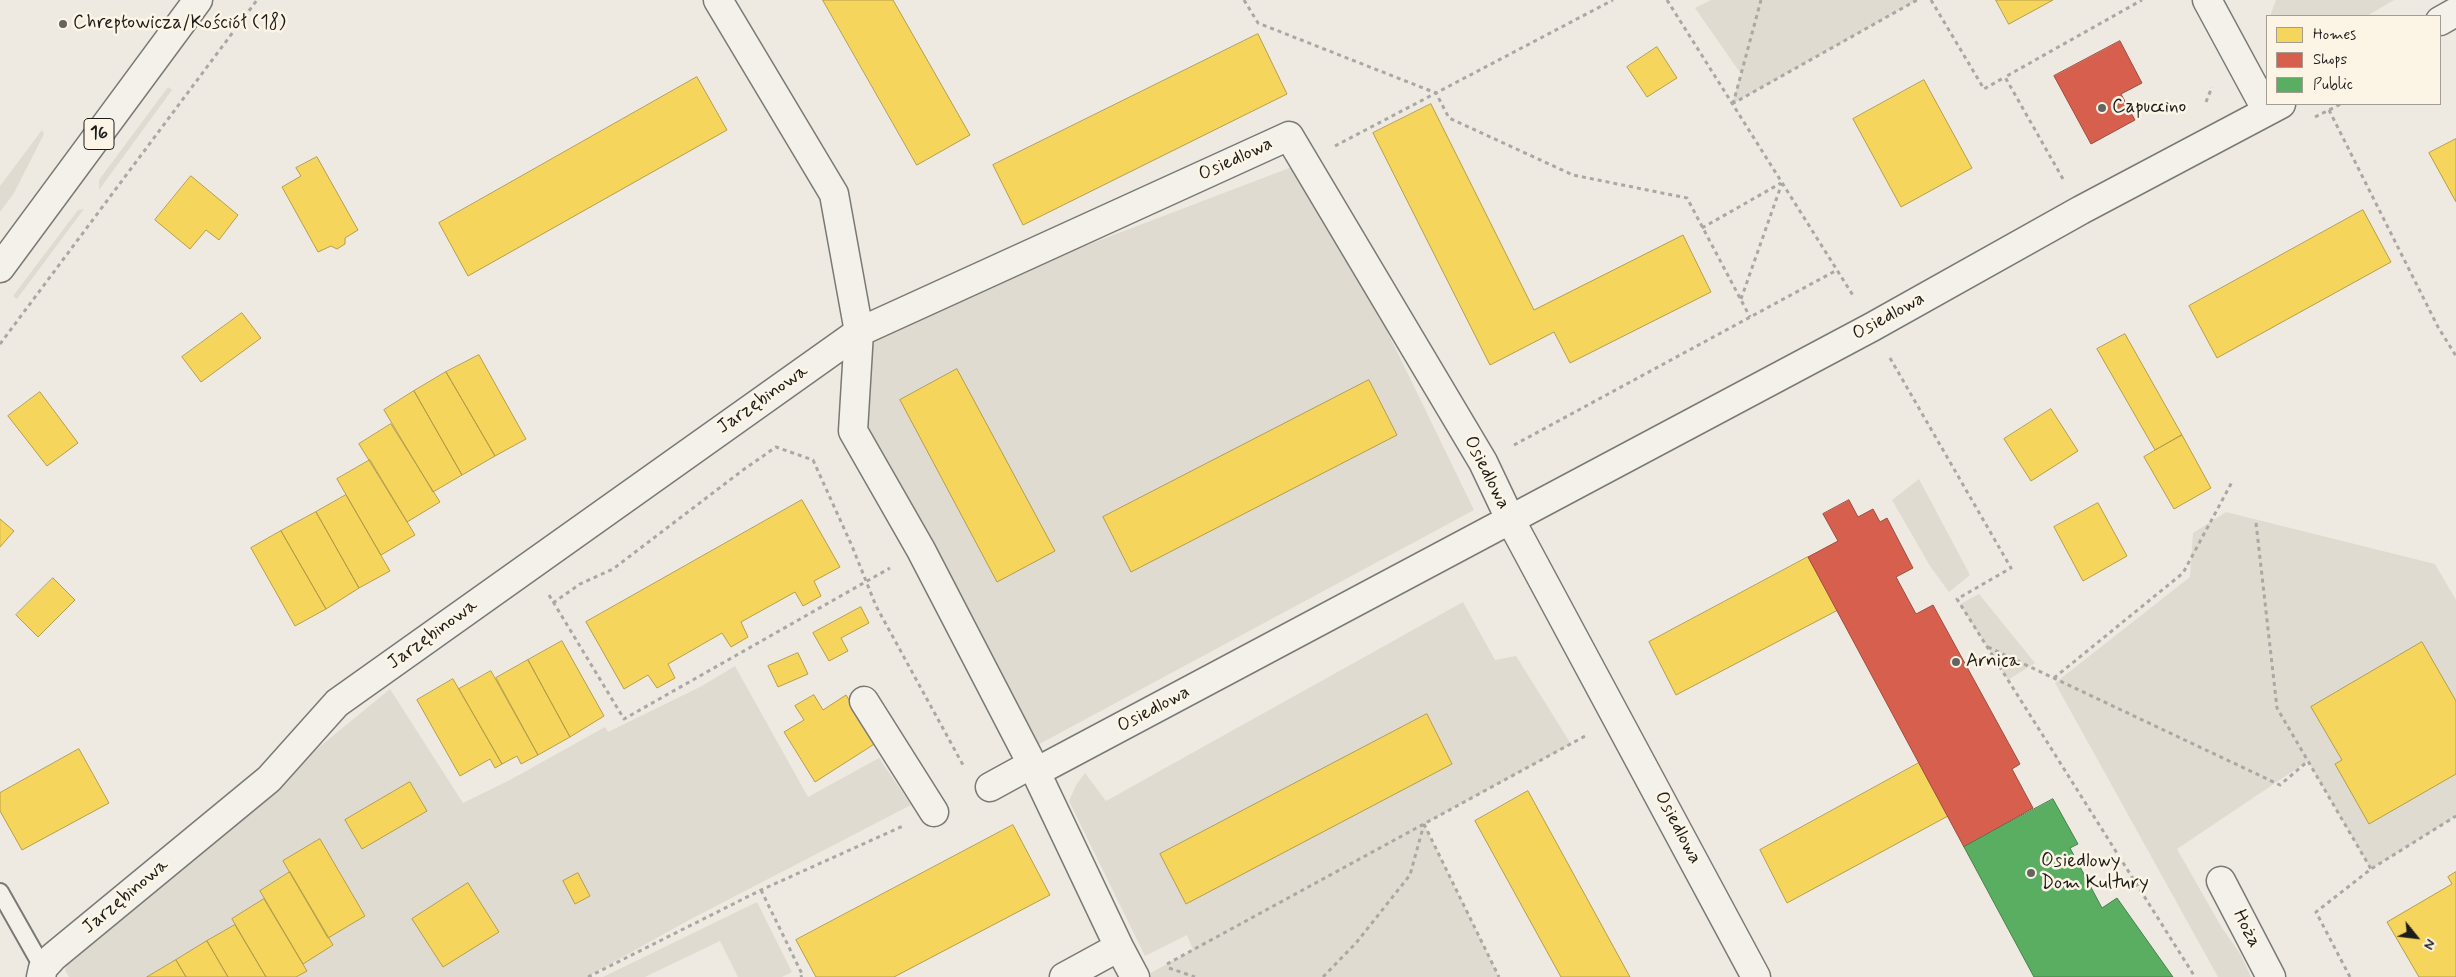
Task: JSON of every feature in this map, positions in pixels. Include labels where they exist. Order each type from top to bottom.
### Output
[{"type":"street","name":"16","points":[[0,268],[198,0]]},
{"type":"street","points":[[718,0],[834,194],[859,332],[853,431],[921,550],[1034,768],[1119,948],[1135,977]]},
{"type":"street","points":[[2207,0],[2266,94]]},
{"type":"street","points":[[2441,20],[2456,12]]},
{"type":"street","name":"Osiedlowa","points":[[990,787],[1034,768],[1511,521],[1872,327],[2081,210],[2274,107]]},
{"type":"street","name":"Osiedlowa","points":[[859,332],[1289,136],[1483,462],[1511,521],[1756,977]]},
{"type":"street","name":"Jarzębinowa","points":[[42,972],[53,957],[269,778],[337,703],[859,332]]},
{"type":"street","points":[[864,700],[934,812]]},
{"type":"street","name":"Hoża","points":[[2221,882],[2271,977]]},
{"type":"street","points":[[1064,977],[1119,948]]},
{"type":"lane","points":[[0,892],[42,972]]},
{"type":"path","points":[[0,344],[257,0]]},
{"type":"path","points":[[1244,0],[1258,23],[1436,93],[1448,118],[1573,175],[1686,198],[1750,317]]},
{"type":"path","points":[[1305,162],[1613,0]]},
{"type":"path","points":[[1667,0],[1872,327],[2011,568],[1957,599],[2196,977]]},
{"type":"path","points":[[1732,104],[1761,0]]},
{"type":"path","points":[[1732,104],[1917,0]]},
{"type":"path","points":[[1931,0],[1984,89],[2142,0]]},
{"type":"path","points":[[2005,77],[2081,210]]},
{"type":"path","points":[[2339,105],[2329,110],[2438,327],[2456,356]]},
{"type":"path","points":[[1702,228],[1782,183]]},
{"type":"path","points":[[1741,300],[1782,183]]},
{"type":"path","points":[[1483,462],[1837,270]]},
{"type":"path","points":[[553,603],[580,584],[613,569],[776,447],[813,460],[876,606],[977,792],[990,787]]},
{"type":"path","points":[[2054,678],[2183,573],[2232,482]]},
{"type":"path","points":[[2256,523],[2277,708],[2371,869]]},
{"type":"path","points":[[530,565],[624,719],[921,550]]},
{"type":"path","points":[[1986,646],[2280,785],[2308,761]]},
{"type":"path","points":[[1195,977],[1164,966],[1619,719]]},
{"type":"path","points":[[588,977],[761,890],[934,812]]},
{"type":"path","points":[[2350,977],[2316,912],[2371,869],[2456,816]]},
{"type":"path","points":[[1323,977],[1356,943],[1410,874],[1424,824]]},
{"type":"path","points":[[1424,824],[1499,977]]},
{"type":"path","points":[[761,890],[803,976],[800,977]]},
{"type":"shaded area","points":[[1711,0],[1917,0],[1732,104],[1741,74],[1695,8]]},
{"type":"shaded area","points":[[2276,0],[2394,0],[2369,15],[2270,15]]},
{"type":"shaded area","points":[[168,87],[172,90],[99,190],[99,180]]},
{"type":"shaded area","points":[[42,130],[44,134],[14,193],[0,212],[0,186]]},
{"type":"shaded area","points":[[1305,162],[1474,510],[1032,748],[853,431],[859,332]]},
{"type":"shaded area","points":[[84,209],[17,299],[13,296],[78,210]]},
{"type":"shaded area","points":[[1919,479],[1970,575],[1949,592],[1930,566],[1892,500]]},
{"type":"shaded area","points":[[2226,512],[2435,564],[2456,600],[2456,816],[2371,869],[2308,761],[2177,849],[2222,928],[2241,955],[2251,977],[2218,977],[2055,683],[2190,577],[2193,533]]},
{"type":"shaded area","points":[[1979,594],[2035,663],[2008,680],[1960,604]]},
{"type":"shaded area","points":[[1463,602],[1495,660],[1516,656],[1571,744],[1424,824],[1499,977],[1143,977],[1193,950],[1187,935],[1145,956],[1069,801],[1076,785],[1085,773],[1106,801]]},
{"type":"shaded area","points":[[735,666],[808,797],[879,758],[911,805],[689,920],[587,977],[69,977],[65,970],[73,949],[390,689],[463,803],[510,780],[605,727],[608,732],[702,686]]},
{"type":"shaded area","points":[[757,902],[792,972],[782,977],[738,977],[720,941],[645,977],[603,977]]},
{"type":"building: Homes","points":[[823,0],[893,0],[970,135],[917,165]]},
{"type":"building: Homes","points":[[1996,0],[2053,0],[2009,24]]},
{"type":"building: Homes","points":[[1258,34],[1287,94],[1023,225],[993,165]]},
{"type":"building: Homes","points":[[1657,47],[1677,78],[1647,97],[1627,67]]},
{"type":"building: Homes","points":[[697,77],[727,130],[468,276],[439,223]]},
{"type":"building: Homes","points":[[1924,80],[1972,168],[1901,207],[1853,119]]},
{"type":"building: Homes","points":[[1431,104],[1534,310],[1683,235],[1711,292],[1570,363],[1554,332],[1490,365],[1373,133]]},
{"type":"building: Homes","points":[[2456,139],[2456,202],[2429,153]]},
{"type":"building: Homes","points":[[317,157],[358,230],[345,238],[345,244],[337,249],[331,246],[318,252],[282,187],[301,176],[296,168]]},
{"type":"building: Homes","points":[[191,176],[238,215],[219,240],[206,230],[190,249],[155,220]]},
{"type":"building: Homes","points":[[2363,210],[2391,262],[2217,358],[2189,306]]},
{"type":"building: Homes","points":[[242,313],[261,338],[201,382],[182,357]]},
{"type":"building: Homes","points":[[2125,334],[2182,435],[2155,450],[2097,349]]},
{"type":"building: Homes","points":[[479,355],[526,439],[495,456],[446,372]]},
{"type":"building: Homes","points":[[957,369],[1055,551],[997,582],[900,400]]},
{"type":"building: Homes","points":[[446,372],[495,456],[462,475],[414,391]]},
{"type":"building: Homes","points":[[1369,380],[1397,435],[1131,572],[1103,517]]},
{"type":"building: Homes","points":[[414,391],[462,475],[433,492],[384,410]]},
{"type":"building: Homes","points":[[40,392],[78,443],[47,466],[8,416]]},
{"type":"building: Homes","points":[[2051,409],[2078,451],[2031,481],[2004,439]]},
{"type":"building: Homes","points":[[391,424],[440,502],[407,522],[359,444]]},
{"type":"building: Homes","points":[[2182,435],[2211,488],[2174,509],[2144,457]]},
{"type":"building: Homes","points":[[370,460],[415,535],[381,555],[337,479]]},
{"type":"building: Homes","points":[[346,495],[390,571],[359,588],[316,512]]},
{"type":"building: Homes","points":[[802,500],[840,567],[814,581],[821,596],[803,606],[795,592],[741,622],[748,637],[731,647],[722,633],[668,664],[675,678],[657,688],[648,675],[624,689],[586,622]]},
{"type":"building: Homes","points":[[2098,503],[2127,556],[2083,581],[2054,527]]},
{"type":"building: Homes","points":[[316,512],[359,588],[326,609],[281,531]]},
{"type":"building: Homes","points":[[0,519],[14,531],[0,547]]},
{"type":"building: Homes","points":[[281,531],[326,609],[295,626],[251,548]]},
{"type":"building: Homes","points":[[1808,557],[1838,610],[1676,695],[1649,642]]},
{"type":"building: Homes","points":[[53,578],[75,600],[38,637],[16,615]]},
{"type":"building: Homes","points":[[861,607],[869,623],[841,638],[848,651],[829,661],[813,633]]},
{"type":"building: Homes","points":[[562,641],[604,716],[570,737],[528,660]]},
{"type":"building: Homes","points":[[2422,642],[2456,701],[2456,774],[2369,824],[2335,764],[2342,760],[2311,707]]},
{"type":"building: Homes","points":[[798,653],[808,674],[778,687],[768,666]]},
{"type":"building: Homes","points":[[528,660],[570,737],[538,755],[496,678]]},
{"type":"building: Homes","points":[[491,671],[538,755],[521,764],[517,756],[502,764],[459,689]]},
{"type":"building: Homes","points":[[453,679],[502,764],[495,768],[490,759],[460,776],[417,700]]},
{"type":"building: Homes","points":[[814,695],[823,710],[846,695],[876,743],[815,782],[784,732],[804,720],[795,706]]},
{"type":"building: Homes","points":[[1427,714],[1452,764],[1186,904],[1160,854]]},
{"type":"building: Homes","points":[[79,749],[109,803],[22,850],[0,811],[0,793]]},
{"type":"building: Homes","points":[[1919,763],[1948,816],[1787,903],[1760,850]]},
{"type":"building: Homes","points":[[410,782],[427,811],[362,849],[345,820]]},
{"type":"building: Homes","points":[[1528,791],[1630,977],[1561,977],[1475,821]]},
{"type":"building: Homes","points":[[1013,825],[1050,895],[894,977],[816,977],[796,940]]},
{"type":"building: Homes","points":[[320,839],[365,916],[328,938],[283,861]]},
{"type":"building: Homes","points":[[290,872],[333,945],[303,964],[260,891]]},
{"type":"building: Homes","points":[[2456,872],[2456,977],[2419,977],[2387,922],[2452,884],[2448,877]]},
{"type":"building: Homes","points":[[578,873],[590,896],[575,904],[563,881]]},
{"type":"building: Homes","points":[[468,883],[499,932],[443,967],[412,919]]},
{"type":"building: Homes","points":[[264,899],[307,971],[296,977],[266,977],[232,919]]},
{"type":"building: Homes","points":[[235,925],[266,977],[228,977],[207,941]]},
{"type":"building: Homes","points":[[207,941],[228,977],[186,977],[176,960]]},
{"type":"building: Homes","points":[[176,960],[186,977],[147,977]]},
{"type":"building: Shops","points":[[2120,41],[2142,83],[2121,94],[2135,120],[2091,144],[2054,76]]},
{"type":"building: Shops","points":[[1849,500],[1858,517],[1873,509],[1880,522],[1887,518],[1913,568],[1896,577],[1916,614],[1933,605],[2020,764],[2012,769],[2033,808],[1964,847],[1808,557],[1838,541],[1823,514]]},
{"type":"building: Public","name":"Osiedlowy Dom Kultury","points":[[2053,799],[2078,844],[2070,848],[2102,908],[2117,898],[2173,977],[2034,977],[1964,847]]},
{"type":"place","name":"Chreptowicza/Kościół (18)","points":[[63,24]]},
{"type":"place","name":"Capuccino","points":[[2102,108]]},
{"type":"place","name":"Arnica","points":[[1956,662]]},
{"type":"place","name":"Osiedlowy Dom Kultury","points":[[2031,873]]}]
